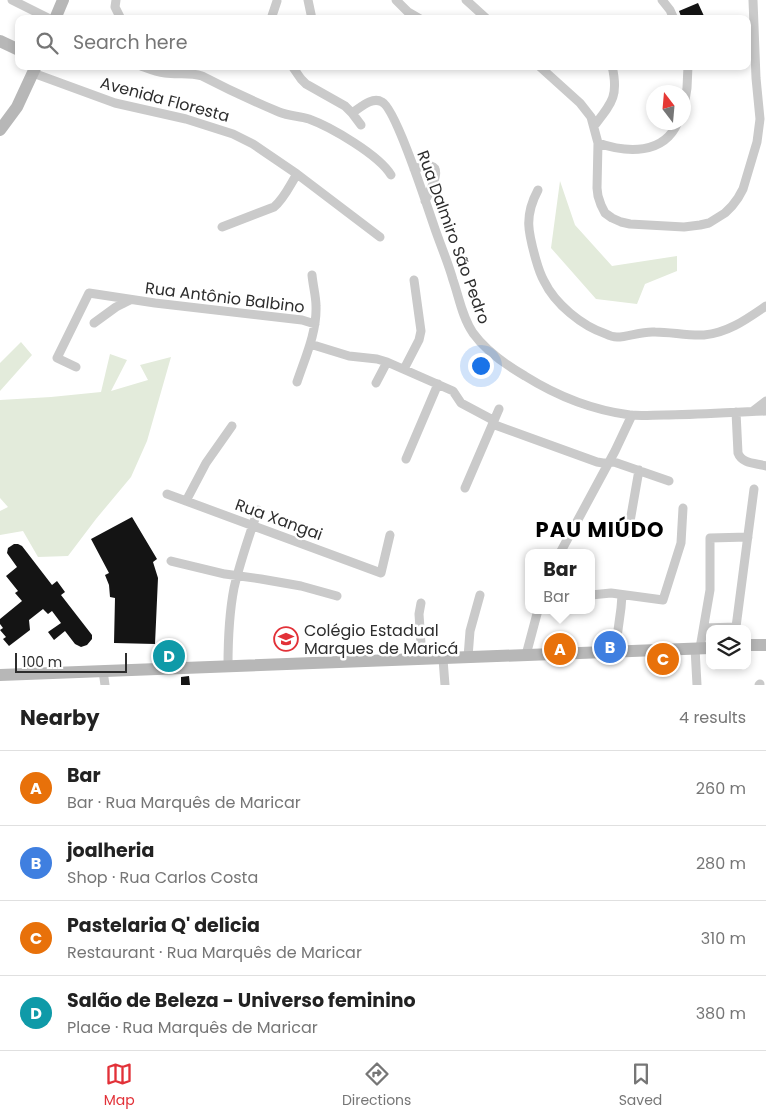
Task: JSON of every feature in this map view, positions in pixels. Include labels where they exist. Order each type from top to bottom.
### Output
[{"type":"main road","points":[[57,15],[63,0]]},
{"type":"main road","points":[[0,41],[15,48]]},
{"type":"main road","points":[[0,130],[17,107],[35,70]]},
{"type":"main road","points":[[751,646],[766,645]]},
{"type":"main road","points":[[0,675],[702,648]]},
{"type":"street","points":[[12,0],[42,15]]},
{"type":"street","points":[[116,0],[115,7],[119,15]]},
{"type":"street","points":[[308,0],[311,15]]},
{"type":"street","points":[[396,0],[413,15]]},
{"type":"street","points":[[466,0],[483,15]]},
{"type":"street","points":[[662,0],[672,15]]},
{"type":"street","points":[[543,70],[591,117],[598,143],[597,188],[605,213],[621,222],[630,224],[684,226],[709,223],[725,214],[738,198],[755,151],[760,119],[756,78],[753,0]]},
{"type":"street","points":[[272,15],[277,1]]},
{"type":"street","name":"Avenida Floresta","points":[[35,70],[115,103],[186,119],[233,134],[253,144],[297,174],[380,237]]},
{"type":"street","points":[[152,70],[165,73],[191,70],[274,110],[286,115],[309,120],[343,136],[380,162],[391,175]]},
{"type":"street","points":[[295,70],[306,84],[344,106],[361,125]]},
{"type":"street","points":[[594,126],[614,96],[615,86],[613,70]]},
{"type":"street","points":[[687,85],[688,70]]},
{"type":"street","name":"Rua Dalmiro São Pedro","points":[[352,113],[372,101],[378,100],[383,102],[390,110],[414,168],[466,320],[472,332],[486,348],[514,370],[563,397],[610,412],[632,415],[694,415],[766,411]]},
{"type":"street","points":[[760,119],[766,130]]},
{"type":"street","points":[[598,143],[614,148],[632,150],[656,146],[664,142],[673,130]]},
{"type":"street","points":[[414,168],[429,165],[436,171],[434,182],[425,202]]},
{"type":"street","points":[[222,227],[274,207],[286,193],[297,174]]},
{"type":"street","points":[[538,190],[531,206],[528,221],[530,239],[539,270],[544,282],[554,296],[575,318],[589,327],[618,337],[643,332],[704,335],[718,332],[743,322],[766,306]]},
{"type":"street","points":[[297,382],[315,324],[316,300],[312,276]]},
{"type":"street","points":[[404,369],[419,340],[421,331],[414,280]]},
{"type":"street","name":"Rua Antônio Balbino","points":[[76,367],[57,358],[89,293],[130,300],[302,320],[315,324]]},
{"type":"street","name":"Rua Antônio Balbino","points":[[94,323],[130,300]]},
{"type":"street","points":[[310,344],[349,356],[378,359],[387,362],[453,391],[464,406],[491,418],[495,425],[597,462],[614,462],[669,481]]},
{"type":"street","points":[[376,383],[387,362]]},
{"type":"street","points":[[406,458],[438,384]]},
{"type":"street","points":[[753,411],[766,401]]},
{"type":"street","points":[[464,488],[499,409]]},
{"type":"street","points":[[736,412],[738,453],[740,458],[766,466]]},
{"type":"street","points":[[562,549],[632,415]]},
{"type":"street","points":[[186,501],[206,463],[232,426]]},
{"type":"street","points":[[628,533],[638,470]]},
{"type":"street","points":[[704,628],[736,627],[754,489]]},
{"type":"street","name":"Rua Xangai","points":[[167,494],[381,572],[390,535]]},
{"type":"street","points":[[595,594],[622,594],[663,600],[681,543],[683,508]]},
{"type":"street","points":[[228,666],[229,626],[234,591],[258,510]]},
{"type":"street","points":[[696,685],[710,590],[710,538],[748,537]]},
{"type":"street","points":[[171,561],[237,576],[285,583],[337,596]]},
{"type":"street","points":[[615,652],[622,594]]},
{"type":"street","points":[[468,657],[470,630],[480,595]]},
{"type":"street","points":[[420,603],[422,659]]},
{"type":"street","points":[[526,655],[537,614]]},
{"type":"street","points":[[443,659],[446,685]]},
{"type":"street","points":[[103,671],[105,685]]},
{"type":"green space","points":[[560,181],[575,225],[612,266],[677,256],[677,271],[645,284],[637,304],[596,299],[551,248]]},
{"type":"green space","points":[[21,342],[32,355],[0,391],[0,363]]},
{"type":"green space","points":[[110,354],[127,360],[111,391],[148,380],[140,365],[171,357],[147,441],[131,477],[68,556],[38,557],[23,531],[0,535],[0,511],[8,507],[0,498],[0,400],[101,392]]},
{"type":"building","points":[[698,3],[704,15],[680,15],[679,11]]},
{"type":"building","points":[[132,517],[157,559],[153,562],[158,578],[155,644],[114,643],[115,598],[110,597],[109,585],[105,575],[109,573],[91,539]]},
{"type":"building","points":[[14,544],[22,546],[52,585],[57,581],[65,592],[61,595],[92,635],[92,639],[87,645],[81,647],[75,644],[65,631],[54,640],[48,632],[61,623],[52,611],[48,614],[43,609],[29,620],[30,630],[9,646],[3,639],[6,637],[0,630],[3,628],[0,624],[0,619],[22,601],[15,593],[18,591],[6,576],[17,567],[7,553],[8,548]]},
{"type":"building","points":[[173,653],[174,659],[154,658],[154,655]]},
{"type":"building","points":[[189,676],[190,685],[181,685],[181,677]]},
{"type":"place","name":"Colégio Estadual Marques de Maricá","points":[[286,639]]},
{"type":"place","name":"joalheria","points":[[610,647]]},
{"type":"place","name":"Bar","points":[[560,649]]},
{"type":"place","name":"Salão de Beleza - Universo feminino","points":[[169,656]]},
{"type":"place","name":"Pastelaria Q' delicia","points":[[663,659]]},
{"type":"district","name":"PAU MIÚDO","points":[[600,530]]}]
